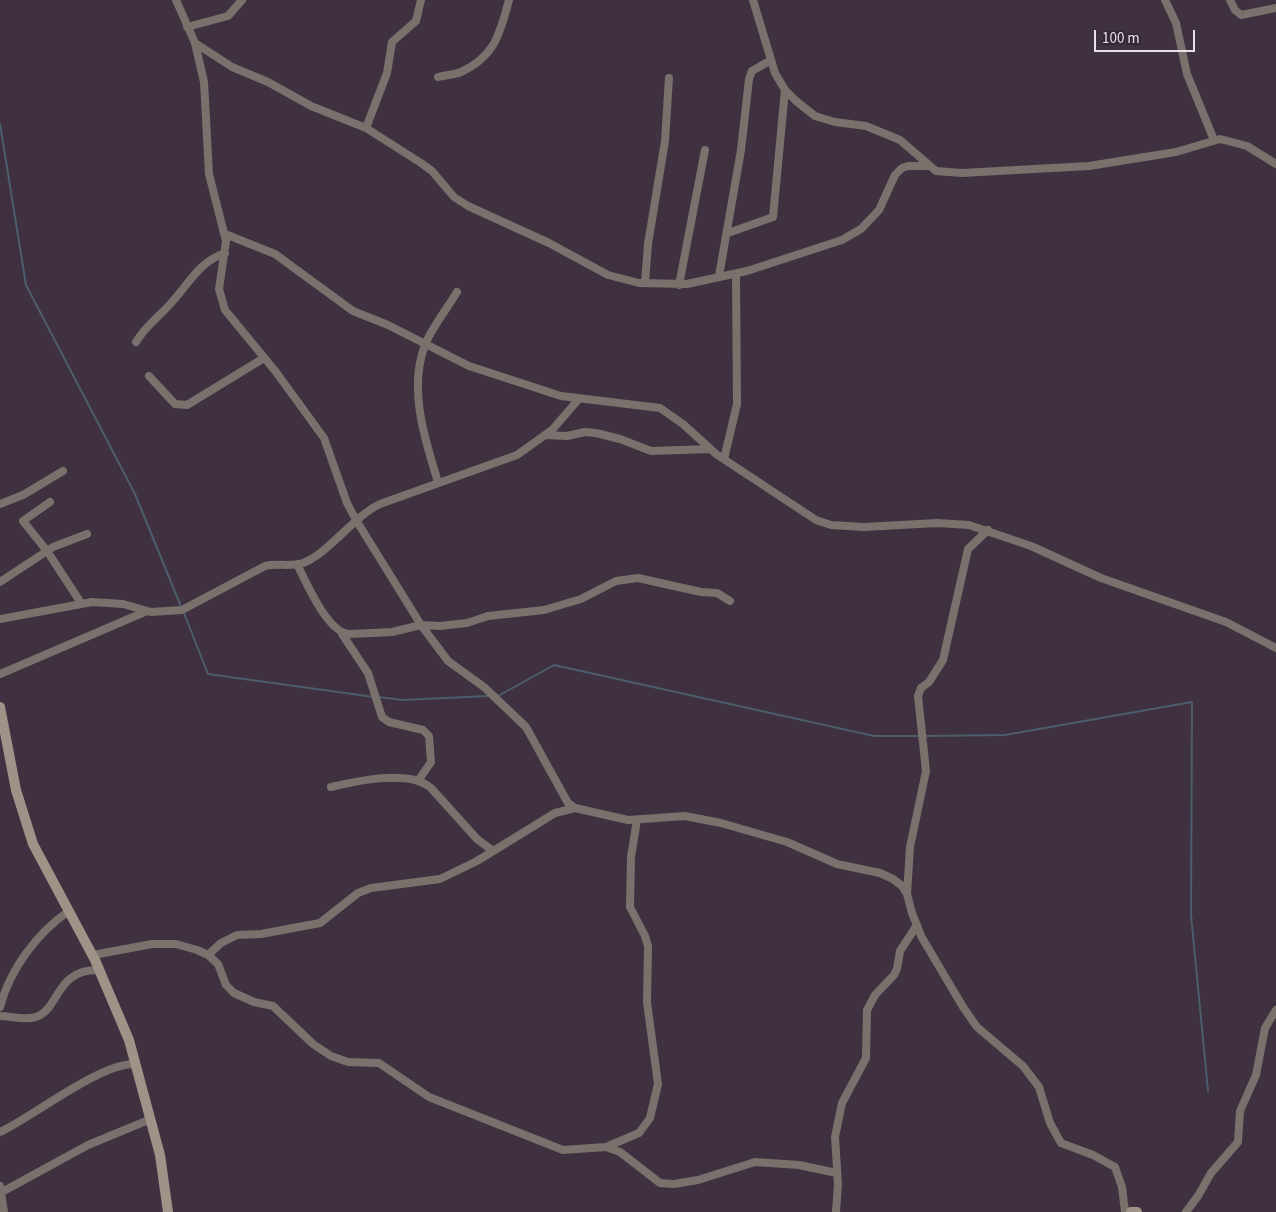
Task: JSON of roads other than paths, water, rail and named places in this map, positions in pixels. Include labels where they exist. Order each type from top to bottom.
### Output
[{"type":"street","points":[[176,0],[195,43],[206,98],[209,174],[225,234],[225,253],[219,289],[221,303],[229,317],[307,412],[324,438],[347,503],[356,520],[421,625],[448,661],[514,712],[526,727],[568,802],[575,808],[608,816],[637,820],[684,816],[721,823],[787,842],[837,864],[880,873],[902,886],[907,894],[917,925],[933,958],[978,1028],[1033,1077],[1045,1099],[1057,1139],[1065,1145],[1094,1155],[1116,1167],[1122,1187],[1125,1212]]},
{"type":"street","points":[[187,27],[228,16],[242,0]]},
{"type":"street","points":[[366,128],[387,73],[392,42],[416,21],[421,0]]},
{"type":"street","points":[[438,77],[461,72],[484,56],[496,43],[510,0]]},
{"type":"street","points":[[753,0],[771,60],[785,90],[815,116],[835,122],[866,126],[900,140],[936,171],[948,173],[1089,166],[1176,152],[1214,140],[1228,139],[1247,146],[1276,164]]},
{"type":"street","points":[[1165,0],[1176,23],[1187,74],[1214,140]]},
{"type":"street","points":[[1231,1],[1241,15],[1273,8],[1271,0]]},
{"type":"street","points":[[195,43],[232,67],[268,82],[311,106],[366,128],[432,171],[454,197],[468,206],[549,243],[608,275],[645,283],[679,285],[736,274],[842,240],[861,229],[879,210],[895,175],[902,168],[908,166],[928,166]]},
{"type":"street","points":[[719,276],[741,150],[749,79],[752,71],[771,60]]},
{"type":"street","points":[[645,283],[648,244],[664,150],[669,78]]},
{"type":"street","points":[[728,233],[773,217],[785,90]]},
{"type":"street","points":[[679,285],[705,150]]},
{"type":"street","points":[[225,234],[275,254],[353,311],[388,325],[488,373],[546,392],[578,400],[660,408],[683,424],[709,449],[816,520],[831,525],[864,527],[953,524],[969,525],[988,530],[1031,546],[1101,578],[1226,622],[1276,648]]},
{"type":"street","points":[[136,342],[149,323],[172,301],[202,264],[225,253]]},
{"type":"street","points":[[724,459],[738,397],[736,274]]},
{"type":"street","points":[[438,482],[421,422],[419,366],[425,344],[457,292]]},
{"type":"street","points":[[149,376],[175,404],[187,405],[264,358]]},
{"type":"street","points":[[0,619],[81,603],[107,602],[147,610],[169,612],[182,610],[265,566],[304,562],[317,554],[356,520],[380,504],[517,455],[546,435],[578,400]]},
{"type":"street","points":[[546,435],[567,436],[585,432],[596,433],[620,439],[651,451],[709,449]]},
{"type":"street","points":[[0,504],[23,495],[63,471]]},
{"type":"street","points":[[50,502],[23,520],[47,551],[81,603]]},
{"type":"street","points":[[907,894],[910,847],[926,771],[918,696],[921,688],[929,682],[943,660],[968,549],[988,530]]},
{"type":"street","points":[[0,582],[47,551],[86,534]]},
{"type":"street","points":[[297,564],[327,618],[342,634],[368,673],[382,717],[389,722],[423,730],[429,736],[430,762],[418,781]]},
{"type":"street","points":[[342,634],[392,632],[421,625],[440,626],[467,622],[488,616],[544,610],[581,600],[612,582],[638,578],[701,592],[717,593],[730,601]]},
{"type":"street","points":[[0,674],[147,610]]},
{"type":"street","points":[[0,707],[24,819],[43,866],[93,955],[121,1020],[160,1155],[168,1212]]},
{"type":"street","points":[[332,787],[373,779],[418,781],[431,788],[477,839],[493,851]]},
{"type":"street","points":[[208,955],[221,943],[237,935],[261,934],[320,923],[358,893],[406,882],[435,881],[493,851],[555,813],[575,808]]},
{"type":"street","points":[[93,955],[134,946],[167,943],[186,946],[208,955],[218,964],[226,984],[234,993],[254,1002],[273,1006],[313,1044],[331,1056],[348,1062],[379,1063],[428,1097],[563,1150],[606,1147],[621,1143],[639,1133],[650,1118],[658,1084],[647,1002],[648,946],[630,907],[629,899],[631,857],[637,820]]},
{"type":"street","points":[[0,1007],[6,989],[33,945],[52,923],[69,911]]},
{"type":"street","points":[[836,1212],[836,1128],[842,1103],[866,1058],[867,1010],[875,995],[894,975],[900,951],[917,925]]},
{"type":"street","points":[[0,1018],[30,1018],[39,1016],[71,978],[90,970],[99,970]]},
{"type":"street","points":[[1186,1212],[1211,1173],[1238,1142],[1240,1111],[1256,1075],[1265,1028],[1276,1010]]},
{"type":"street","points":[[0,1132],[78,1086],[120,1066],[135,1064]]},
{"type":"street","points":[[4,1212],[1,1189],[117,1131],[150,1119]]},
{"type":"street","points":[[606,1147],[620,1152],[635,1161],[660,1183],[674,1184],[698,1180],[755,1162],[799,1165],[837,1173]]},
{"type":"street","points":[[1131,1212],[1137,1212]]},
{"type":"waterway","points":[[0,124],[26,285],[135,494],[182,609]]},
{"type":"waterway","points":[[184,613],[208,674],[374,697]]},
{"type":"waterway","points":[[498,696],[554,665],[874,736],[920,736]]},
{"type":"waterway","points":[[379,697],[402,700],[488,696]]},
{"type":"waterway","points":[[925,736],[1005,735],[1192,702],[1191,915],[1208,1091]]}]
